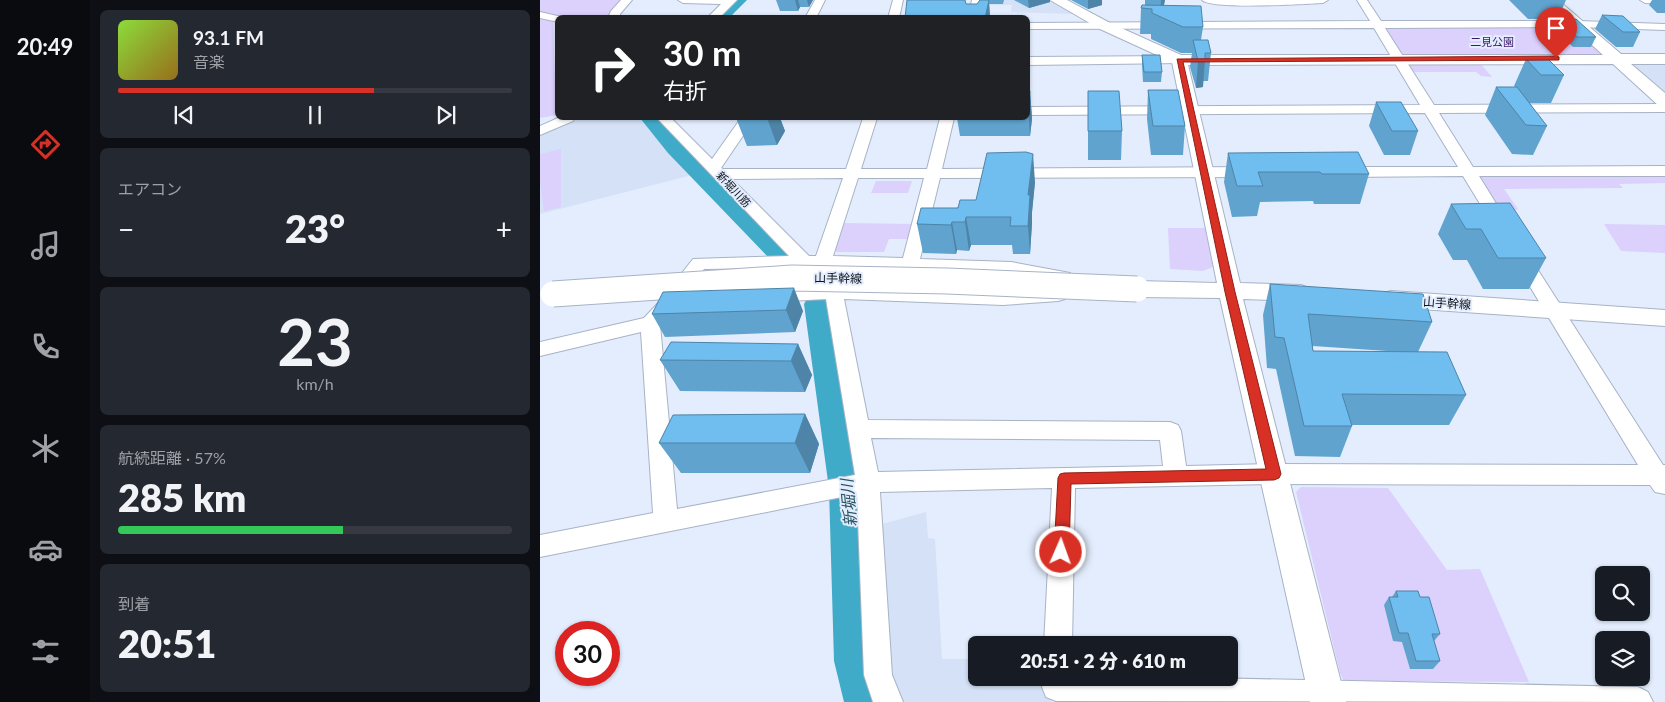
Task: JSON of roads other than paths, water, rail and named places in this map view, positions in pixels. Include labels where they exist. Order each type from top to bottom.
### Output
[{"type":"street","points":[[615,15],[627,0]]},
{"type":"street","points":[[683,0],[731,1]]},
{"type":"street","points":[[729,15],[745,0]]},
{"type":"street","points":[[812,15],[820,0]]},
{"type":"street","points":[[894,15],[898,0]]},
{"type":"street","points":[[974,15],[977,0]]},
{"type":"street","points":[[1057,0],[1105,26],[1179,60]]},
{"type":"street","points":[[1030,26],[1105,26],[1218,9],[1323,0]]},
{"type":"street","points":[[1362,0],[1467,171],[1662,479]]},
{"type":"street","points":[[1550,0],[1665,102]]},
{"type":"street","points":[[1645,0],[1665,1]]},
{"type":"street","points":[[715,15],[731,1]]},
{"type":"street","points":[[1218,9],[1378,25],[1578,24],[1665,27]]},
{"type":"street","points":[[540,15],[555,18]]},
{"type":"street","points":[[1030,61],[1665,59]]},
{"type":"street","points":[[1179,60],[1230,292],[1327,699]]},
{"type":"street","points":[[1030,111],[1665,108]]},
{"type":"street","points":[[540,131],[564,120]]},
{"type":"street","name":"新堀川筋","points":[[666,120],[803,260]]},
{"type":"street","points":[[747,120],[717,171],[852,174],[1262,172]]},
{"type":"street","points":[[824,260],[869,120]]},
{"type":"street","points":[[910,264],[946,120]]},
{"type":"street","points":[[1330,172],[1665,171]]},
{"type":"street","points":[[540,349],[650,323],[670,301],[698,264],[824,260],[1011,268],[1137,289]]},
{"type":"street","name":"山手幹線","points":[[546,295],[792,278],[947,281],[1230,292]]},
{"type":"street","points":[[670,301],[834,292],[1003,299],[1137,289]]},
{"type":"street","points":[[1230,292],[1248,290],[1327,295]]},
{"type":"street","points":[[834,292],[858,429],[878,675],[888,702]]},
{"type":"street","name":"山手幹線","points":[[1367,298],[1665,318]]},
{"type":"street","points":[[650,323],[666,521]]},
{"type":"street","points":[[858,429],[1170,431],[1176,476]]},
{"type":"street","points":[[540,546],[863,483],[1274,474],[1662,479]]},
{"type":"street","points":[[1058,636],[1064,478]]},
{"type":"street","points":[[1056,686],[1327,699],[1638,702]]},
{"type":"waterway","name":"新堀川","points":[[721,15],[738,0]]},
{"type":"waterway","name":"新堀川","points":[[653,120],[676,148],[778,251]]},
{"type":"waterway","name":"新堀川","points":[[819,304],[848,489],[857,661],[868,702]]},
{"type":"park label","name":"二見公園","points":[[1492,41]]}]
